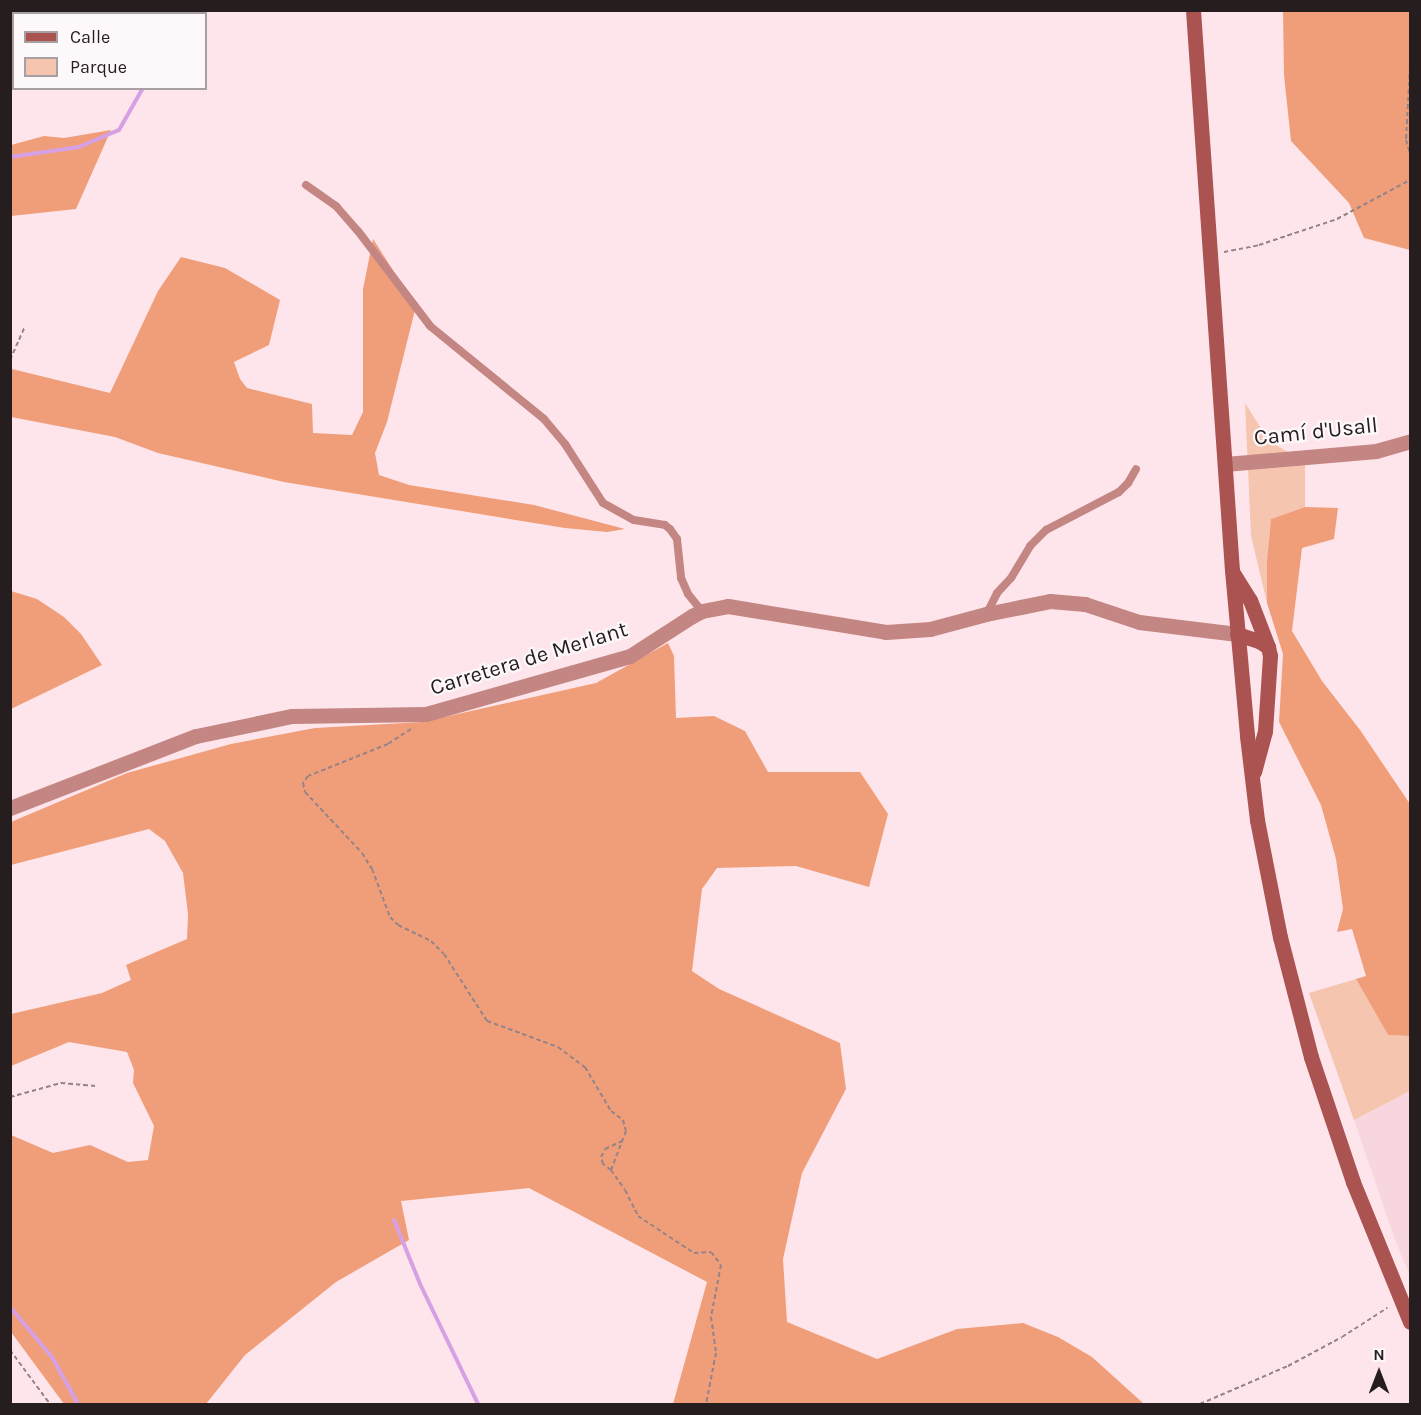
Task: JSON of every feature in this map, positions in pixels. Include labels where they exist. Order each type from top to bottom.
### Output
[{"type":"main road","points":[[1193,10],[1232,570],[1252,781],[1280,937],[1311,1058],[1353,1182],[1410,1322]]},
{"type":"main road","points":[[1232,570],[1250,600],[1270,656],[1265,731],[1252,781]]},
{"type":"main road","points":[[1237,634],[1259,641],[1268,647]]},
{"type":"street","name":"Camí d'Usall","points":[[1225,464],[1376,451],[1410,441]]},
{"type":"street","name":"Carretera de Merlant","points":[[10,808],[196,736],[292,716],[419,714],[630,656],[702,611],[728,606],[886,632],[930,629],[986,614],[1050,601],[1084,604],[1140,622],[1237,634]]},
{"type":"lane","points":[[306,185],[336,206],[358,231],[430,326],[544,418],[565,444],[603,503],[634,520],[665,525],[670,529],[677,540],[681,578],[688,594],[702,611]]},
{"type":"lane","points":[[986,614],[997,593],[1011,578],[1030,546],[1046,530],[1119,492],[1128,483],[1136,469]]},
{"type":"path","points":[[1410,67],[1406,140],[1410,153]]},
{"type":"path","points":[[1209,255],[1259,245],[1337,219],[1410,180]]},
{"type":"path","points":[[10,360],[25,326]]},
{"type":"path","points":[[419,714],[418,721],[409,730],[388,744],[308,776],[303,783],[305,792],[362,853],[372,869],[390,917],[398,924],[431,941],[444,954],[487,1021],[558,1047],[585,1067],[611,1111],[623,1120],[626,1131],[611,1170]]},
{"type":"path","points":[[10,1096],[61,1083],[96,1086]]},
{"type":"path","points":[[623,1140],[605,1149],[601,1157],[603,1164],[611,1170],[626,1190],[638,1216],[694,1253],[711,1252],[721,1265],[711,1317],[716,1353],[706,1404]]},
{"type":"path","points":[[1200,1404],[1288,1366],[1342,1337],[1387,1308]]},
{"type":"path","points":[[10,1350],[50,1404]]},
{"type":"shaded area","points":[[1283,11],[1410,11],[1410,250],[1364,238],[1349,203],[1291,141],[1284,75]]},
{"type":"shaded area","points":[[111,130],[76,209],[11,216],[11,145],[44,136],[64,138]]},
{"type":"shaded area","points":[[373,239],[416,306],[387,422],[375,453],[379,475],[409,485],[534,505],[625,529],[607,532],[565,528],[284,482],[158,453],[115,437],[11,417],[12,369],[110,393],[158,291],[181,257],[225,268],[280,300],[269,345],[234,362],[240,379],[247,388],[312,404],[313,433],[352,435],[363,412],[363,289]]},
{"type":"shaded area","points":[[1305,507],[1338,508],[1334,539],[1302,548],[1292,631],[1322,681],[1360,730],[1410,804],[1410,1036],[1388,1035],[1356,979],[1366,976],[1352,929],[1337,932],[1343,909],[1336,859],[1321,805],[1279,722],[1283,654],[1267,603],[1267,560],[1271,519]]},
{"type":"shaded area","points":[[11,591],[37,599],[64,617],[81,634],[102,665],[11,709]]},
{"type":"shaded area","points":[[668,643],[674,656],[676,718],[714,716],[745,731],[768,772],[860,772],[888,814],[869,887],[796,866],[717,868],[702,889],[692,971],[719,989],[840,1043],[846,1089],[802,1173],[783,1259],[787,1322],[877,1359],[957,1329],[1023,1323],[1058,1337],[1092,1357],[1144,1404],[673,1404],[707,1282],[529,1188],[401,1201],[409,1240],[336,1282],[245,1355],[206,1404],[64,1404],[11,1332],[11,1135],[53,1153],[90,1145],[128,1162],[148,1160],[154,1126],[133,1083],[134,1070],[127,1052],[69,1042],[11,1066],[11,1014],[102,993],[131,980],[126,965],[187,939],[188,914],[183,873],[165,841],[149,829],[11,865],[11,822],[127,773],[231,744],[315,728],[422,722],[596,683]]},
{"type":"shaded area","points":[[1410,1091],[1410,1276],[1394,1237],[1354,1120]]},
{"type":"green space","points":[[1245,403],[1269,441],[1305,462],[1305,507],[1271,519],[1267,560],[1267,603],[1251,536]]},
{"type":"green space","points":[[1356,979],[1388,1035],[1410,1036],[1410,1091],[1354,1120],[1309,993]]},
{"type":"waterway","points":[[10,157],[79,147],[119,130],[142,90]]},
{"type":"waterway","points":[[394,1220],[421,1286],[478,1404]]},
{"type":"waterway","points":[[10,1307],[52,1357],[78,1404]]}]
